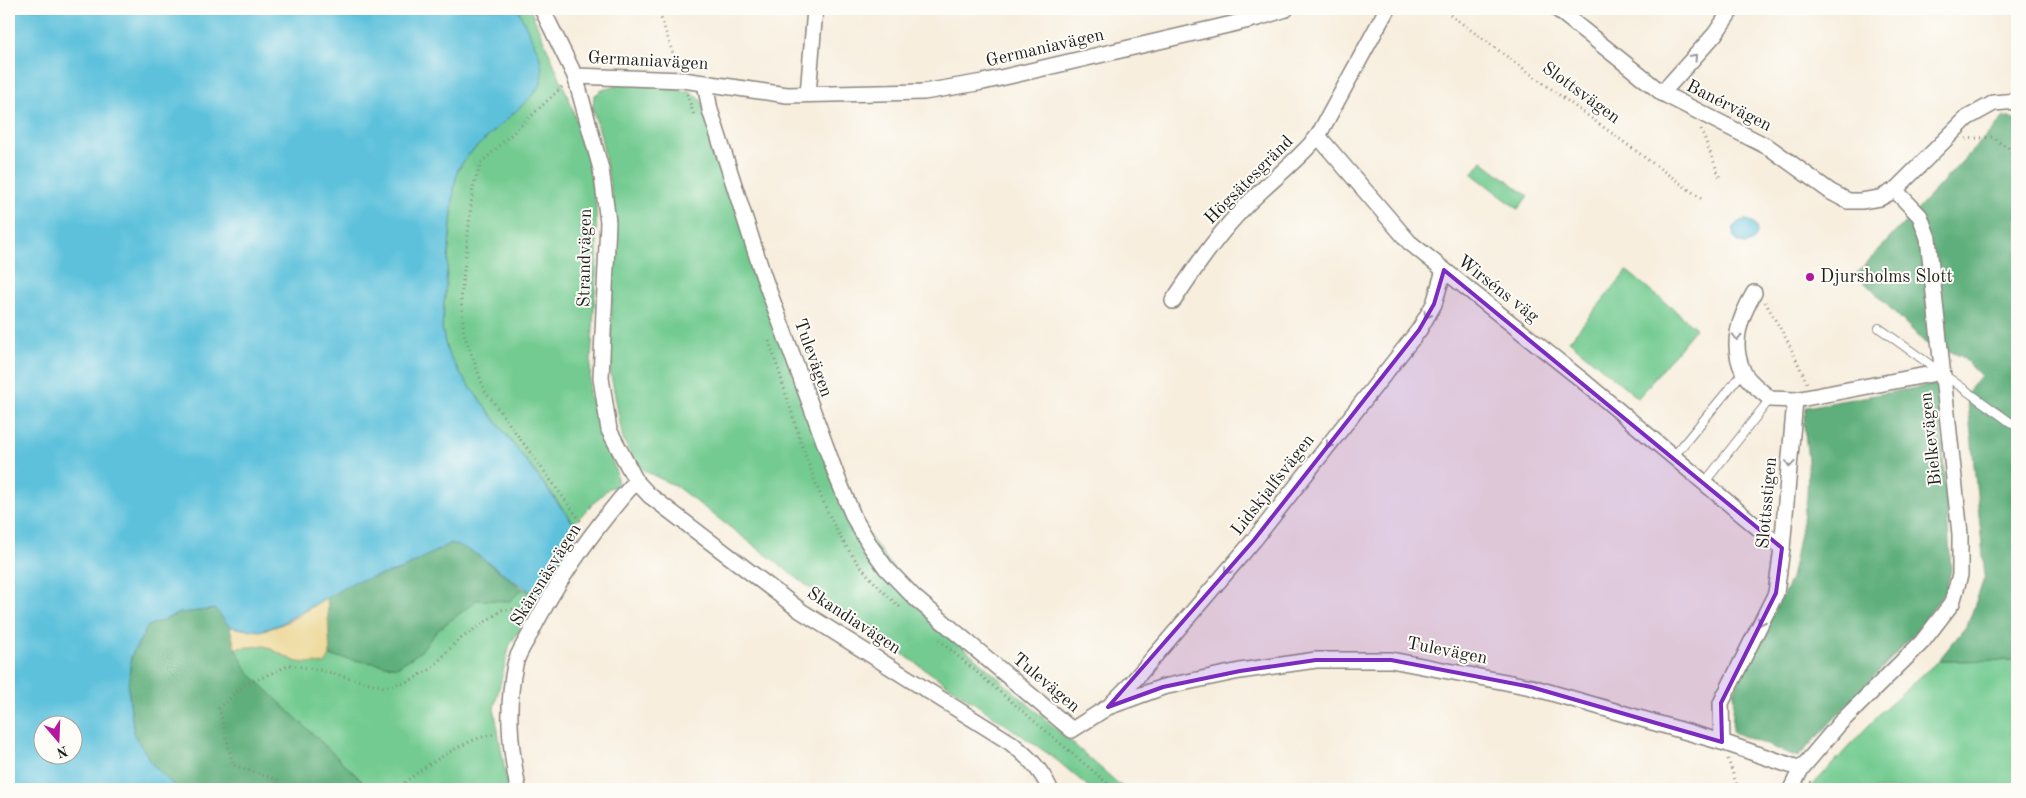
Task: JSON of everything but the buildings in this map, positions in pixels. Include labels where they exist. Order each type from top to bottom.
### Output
[{"type":"street","name":"Strandvägen","points":[[542,9],[574,76],[601,169],[608,222],[601,378],[609,430],[636,481]]},
{"type":"street","points":[[808,94],[815,9]]},
{"type":"street","name":"Germaniavägen","points":[[574,76],[683,80],[787,95],[924,92],[983,82],[1258,18],[1286,9]]},
{"type":"street","points":[[1318,136],[1387,9]]},
{"type":"street","name":"Banérvägen","points":[[1557,9],[1662,93],[1770,148],[1831,192],[1848,201],[1861,202],[1880,198],[1895,190]]},
{"type":"street","points":[[1662,93],[1715,34],[1732,9]]},
{"type":"street","name":"Tulevägen","points":[[705,82],[710,110],[763,275],[854,518],[886,568],[915,598],[1072,730],[1108,707],[1163,687],[1249,670],[1316,660],[1391,660],[1532,687],[1722,742],[1796,778]]},
{"type":"street","points":[[1895,190],[1966,118],[1994,103],[2017,101]]},
{"type":"street","name":"Wirséns väg","points":[[1318,136],[1408,242],[1674,456],[1782,548]]},
{"type":"street","name":"Högsätesgränd","points":[[1173,301],[1202,257],[1238,213],[1301,158],[1318,136]]},
{"type":"street","name":"Bielkevägen","points":[[1796,778],[1840,723],[1938,624],[1952,603],[1960,576],[1960,534],[1928,238],[1920,216],[1895,190]]},
{"type":"street","name":"Lidskjalfsvägen","points":[[1108,707],[1130,685],[1254,540],[1419,330],[1434,304],[1444,270]]},
{"type":"street","points":[[1758,294],[1741,315],[1737,332],[1737,346],[1743,372],[1770,399],[1795,400],[1942,372]]},
{"type":"street","name":"Slottsstigen","points":[[1722,742],[1721,702],[1776,592],[1782,548],[1795,400]]},
{"type":"street","name":"Skärsnäsvägen","points":[[518,789],[509,732],[508,706],[515,662],[543,607],[592,535],[636,481]]},
{"type":"street","name":"Skandiavägen","points":[[636,481],[649,494],[801,611],[1010,743],[1032,760],[1042,773],[1050,789]]},
{"type":"lane","points":[[1879,328],[2017,427]]},
{"type":"lane","points":[[1674,456],[1743,372]]},
{"type":"lane","points":[[1705,482],[1770,399]]},
{"type":"path","points":[[658,9],[695,117]]},
{"type":"path","name":"Slottsvägen","points":[[1442,9],[1703,200]]},
{"type":"path","points":[[574,76],[481,163],[473,187],[461,299],[464,334],[485,391],[592,535]]},
{"type":"path","points":[[1692,109],[1720,178]]},
{"type":"path","points":[[1941,143],[1992,137],[2008,148],[2017,167]]},
{"type":"path","points":[[1758,294],[1788,342],[1813,397]]},
{"type":"path","points":[[766,333],[819,492],[847,548],[878,587],[908,613]]},
{"type":"path","points":[[283,789],[277,780],[232,765],[219,708],[245,685],[290,665],[320,670],[384,687],[409,681],[431,670],[456,642],[502,610],[543,607]]},
{"type":"path","points":[[938,639],[1114,789]]},
{"type":"path","points":[[397,789],[416,772],[470,742],[492,734],[509,732]]},
{"type":"path","points":[[1722,742],[1738,789]]},
{"type":"path","points":[[1796,778],[1829,789]]},
{"type":"highlighted area","points":[[1444,270],[1782,548],[1776,593],[1721,703],[1722,742],[1531,687],[1391,660],[1316,660],[1240,671],[1163,687],[1108,707],[1254,540],[1419,330],[1434,304]]},
{"type":"green space","points":[[518,9],[530,9],[569,99],[588,156],[596,206],[597,258],[589,395],[616,472],[618,486],[609,488],[574,523],[461,375],[447,351],[442,329],[454,189],[460,167],[477,145],[541,84],[539,54]]},
{"type":"green space","points":[[622,84],[690,91],[701,100],[836,491],[931,619],[1121,786],[1130,789],[1091,789],[1053,757],[843,613],[677,487],[645,471],[631,455],[623,439],[610,369],[614,208],[601,136],[593,110],[594,96],[602,90]]},
{"type":"green space","points":[[2004,117],[2017,119],[2017,660],[1938,661],[1968,624],[1985,576],[1967,393],[1981,376],[1961,356],[1925,343],[1856,274]]},
{"type":"green space","points":[[1482,161],[1528,196],[1518,209],[1472,174]]},
{"type":"green space","points":[[1627,271],[1696,328],[1638,398],[1569,341]]},
{"type":"green space","points":[[1938,384],[1951,570],[1946,590],[1916,632],[1798,757],[1732,732],[1734,691],[1791,579],[1807,498],[1808,460],[1804,425],[1806,407]]},
{"type":"green space","points":[[451,543],[469,548],[523,589],[510,601],[477,600],[437,631],[420,652],[397,667],[330,656],[327,596],[354,582],[400,570]]},
{"type":"green space","points":[[400,570],[523,589],[542,597],[510,644],[494,708],[508,789],[177,789],[230,627],[235,648],[265,646],[297,662],[354,582]]},
{"type":"green space","points":[[215,609],[230,627],[235,648],[249,673],[362,781],[351,789],[177,789],[153,765],[134,735],[128,688],[131,656],[148,626],[180,613]]},
{"type":"green space","points":[[2017,660],[2017,789],[1809,789],[1885,708],[1938,661]]},
{"type":"sand","points":[[327,596],[330,656],[325,664],[297,662],[265,646],[235,648],[230,627],[254,631],[270,628],[288,622]]},
{"type":"water","points":[[9,9],[518,9],[539,54],[542,70],[541,84],[530,98],[469,154],[458,169],[454,189],[442,329],[447,351],[461,375],[579,531],[542,597],[475,554],[451,543],[400,570],[354,582],[279,625],[260,631],[230,627],[215,609],[180,613],[148,626],[131,656],[128,688],[134,735],[153,765],[177,789],[9,789]]},
{"type":"water","points":[[1745,220],[1753,224],[1757,232],[1753,240],[1745,244],[1737,240],[1733,232],[1737,224]]},
{"type":"place","name":"Djursholms Slott","points":[[1810,277]]}]
